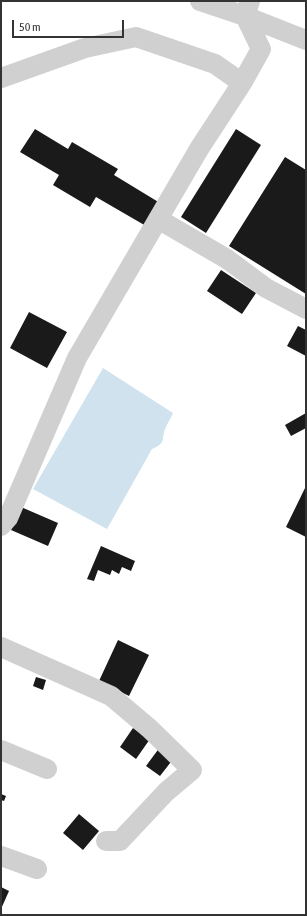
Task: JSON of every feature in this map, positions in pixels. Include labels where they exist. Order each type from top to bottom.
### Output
[{"type":"street","points":[[200,1],[247,8],[306,40]]},
{"type":"street","points":[[1,526],[8,518],[77,358],[199,149],[242,83],[260,49],[247,8]]},
{"type":"street","points":[[1,78],[85,48],[136,37],[215,64],[242,83]]},
{"type":"street","points":[[158,219],[226,259],[266,288],[306,309]]},
{"type":"street","points":[[1,647],[111,696],[150,729],[192,770],[166,792],[120,842],[106,841]]},
{"type":"street","points":[[1,750],[47,769]]},
{"type":"street","points":[[1,856],[37,869]]},
{"type":"water","points":[[103,368],[173,413],[165,429],[161,443],[152,449],[107,529],[33,489]]},
{"type":"building","points":[[35,129],[68,149],[72,142],[118,169],[114,175],[160,203],[146,226],[96,197],[90,207],[53,185],[59,175],[20,152]]},
{"type":"building","points":[[236,129],[261,145],[206,233],[181,217]]},
{"type":"building","points":[[285,157],[306,170],[306,294],[229,246]]},
{"type":"building","points":[[221,270],[256,293],[242,314],[207,291]]},
{"type":"building","points":[[29,312],[67,332],[47,368],[10,348]]},
{"type":"building","points":[[298,326],[306,330],[306,356],[287,346]]},
{"type":"building","points":[[306,413],[306,428],[291,436],[285,425]]},
{"type":"building","points":[[306,486],[306,537],[286,527]]},
{"type":"building","points":[[21,507],[58,523],[48,546],[11,530]]},
{"type":"building","points":[[101,546],[135,561],[131,571],[122,567],[119,574],[112,570],[110,575],[98,570],[94,581],[87,579]]},
{"type":"building","points":[[118,640],[149,655],[129,696],[99,681]]},
{"type":"building","points":[[36,677],[46,680],[43,690],[33,686]]},
{"type":"building","points":[[133,728],[150,739],[136,759],[120,747]]},
{"type":"building","points":[[160,747],[174,758],[160,776],[146,766]]},
{"type":"building","points":[[1,794],[6,796],[4,801],[1,800]]},
{"type":"building","points":[[79,814],[99,831],[83,850],[63,833]]},
{"type":"building","points":[[1,887],[9,891],[1,909]]}]
